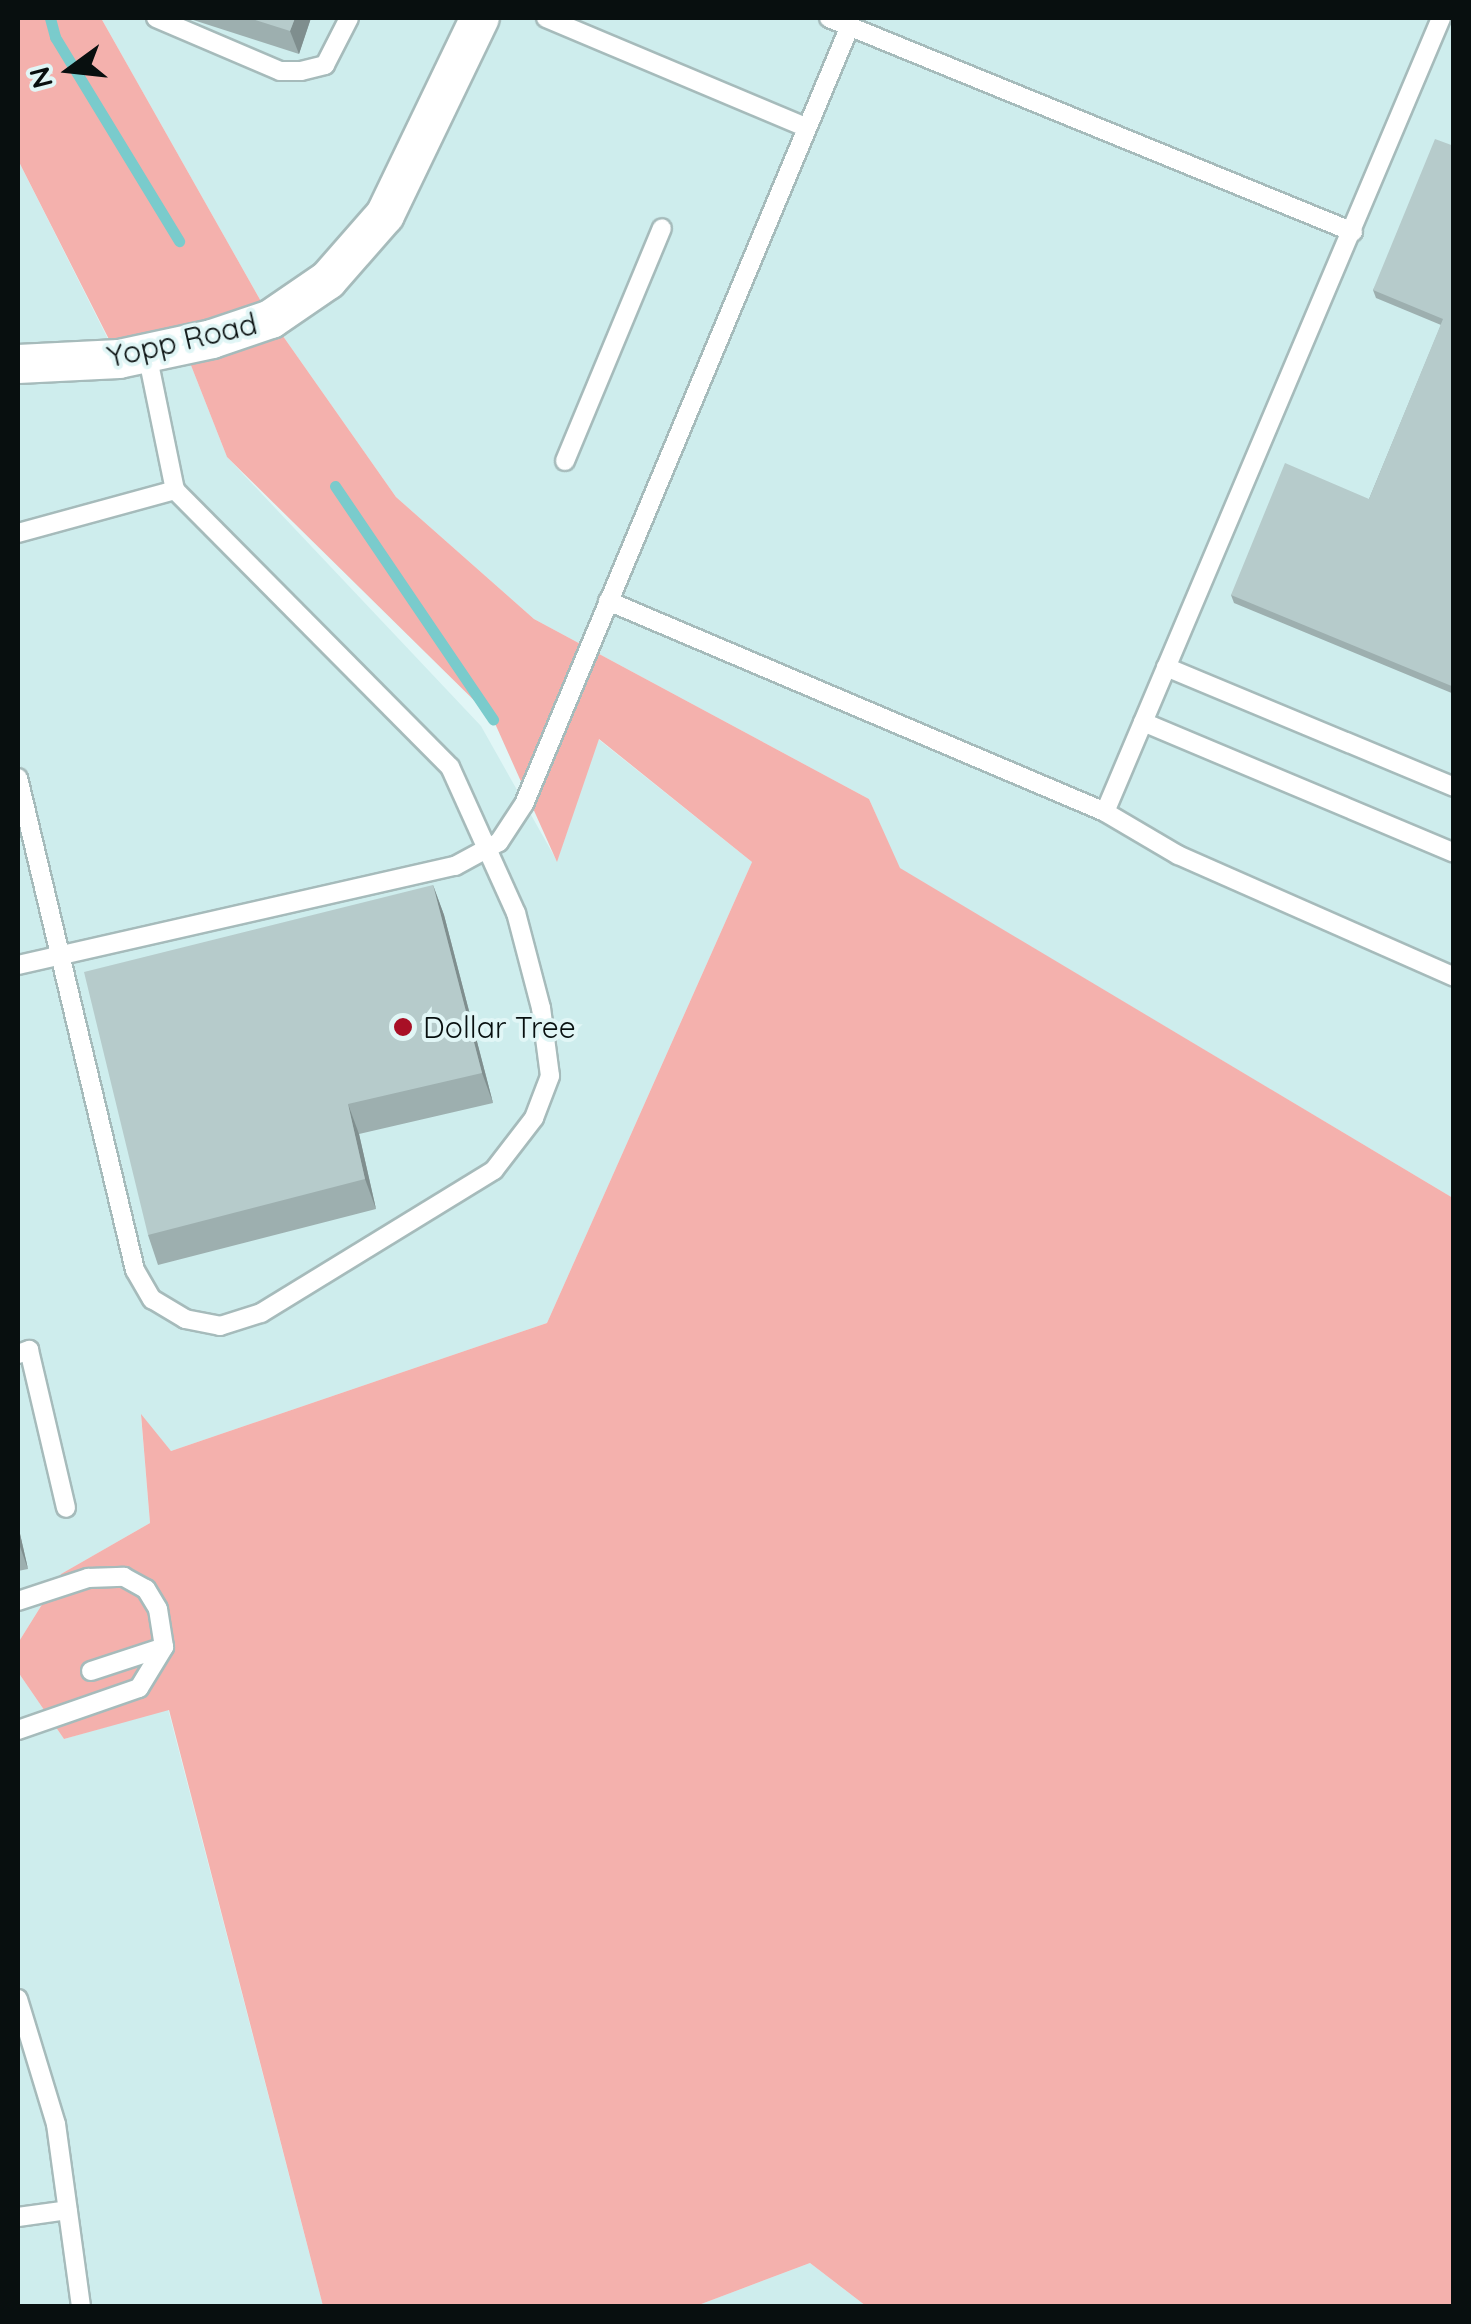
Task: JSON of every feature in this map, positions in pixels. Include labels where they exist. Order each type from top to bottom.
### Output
[{"type":"street","name":"Yopp Road","points":[[18,364],[148,353],[272,318],[328,280],[385,215],[480,18]]},
{"type":"lane","points":[[156,18],[290,71],[325,64],[349,18]]},
{"type":"lane","points":[[546,18],[805,127]]},
{"type":"lane","points":[[828,18],[1352,232]]},
{"type":"lane","points":[[1104,812],[1441,18]]},
{"type":"lane","points":[[18,965],[455,866],[490,847],[524,804],[850,26]]},
{"type":"lane","points":[[566,461],[662,228]]},
{"type":"lane","points":[[18,778],[135,1270],[152,1298],[185,1319],[220,1326],[260,1314],[494,1170],[534,1118],[550,1076],[540,1008],[490,847],[450,767],[416,728],[175,490],[148,353]]},
{"type":"lane","points":[[18,533],[175,490]]},
{"type":"lane","points":[[608,601],[1104,812],[1178,855],[1454,977]]},
{"type":"lane","points":[[1166,667],[1454,787]]},
{"type":"lane","points":[[1143,722],[1454,852]]},
{"type":"lane","points":[[18,1354],[29,1350],[66,1508]]},
{"type":"lane","points":[[18,1601],[88,1578],[124,1577],[146,1589],[158,1609],[164,1647],[139,1688],[18,1730]]},
{"type":"lane","points":[[91,1671],[164,1647]]},
{"type":"lane","points":[[18,1998],[56,2124],[81,2306]]},
{"type":"lane","points":[[18,2216],[68,2210]]},
{"type":"shaded area","points":[[18,18],[101,18],[271,319],[396,497],[534,619],[869,799],[900,868],[1453,1198],[1453,2306],[866,2306],[810,2263],[696,2306],[323,2306],[169,1710],[64,1739],[18,1672],[18,1643],[61,1574],[150,1523],[141,1414],[171,1451],[547,1323],[752,862],[599,739],[557,862],[493,719],[227,457],[183,345],[119,359],[18,160]]},
{"type":"shaded area","points":[[101,18],[1453,18],[1453,1198],[899,868],[869,799],[534,619],[396,497],[271,319]]},
{"type":"shaded area","points":[[18,160],[118,359],[183,345],[227,457],[481,726],[557,861],[598,739],[752,862],[547,1323],[171,1451],[141,1416],[150,1523],[61,1574],[18,1643]]},
{"type":"shaded area","points":[[18,1672],[64,1739],[168,1709],[323,2306],[18,2306]]},
{"type":"shaded area","points":[[810,2263],[866,2306],[696,2306]]},
{"type":"building","points":[[249,18],[295,18],[290,31]]},
{"type":"building","points":[[1435,139],[1454,146],[1454,687],[1231,595],[1285,463],[1369,499],[1443,319],[1373,290]]},
{"type":"building","points":[[433,885],[482,1073],[348,1104],[365,1179],[148,1235],[84,972]]},
{"type":"waterway","points":[[50,18],[55,37],[179,241]]},
{"type":"waterway","points":[[335,486],[493,719]]},
{"type":"place","name":"Dollar Tree","points":[[403,1027]]}]
